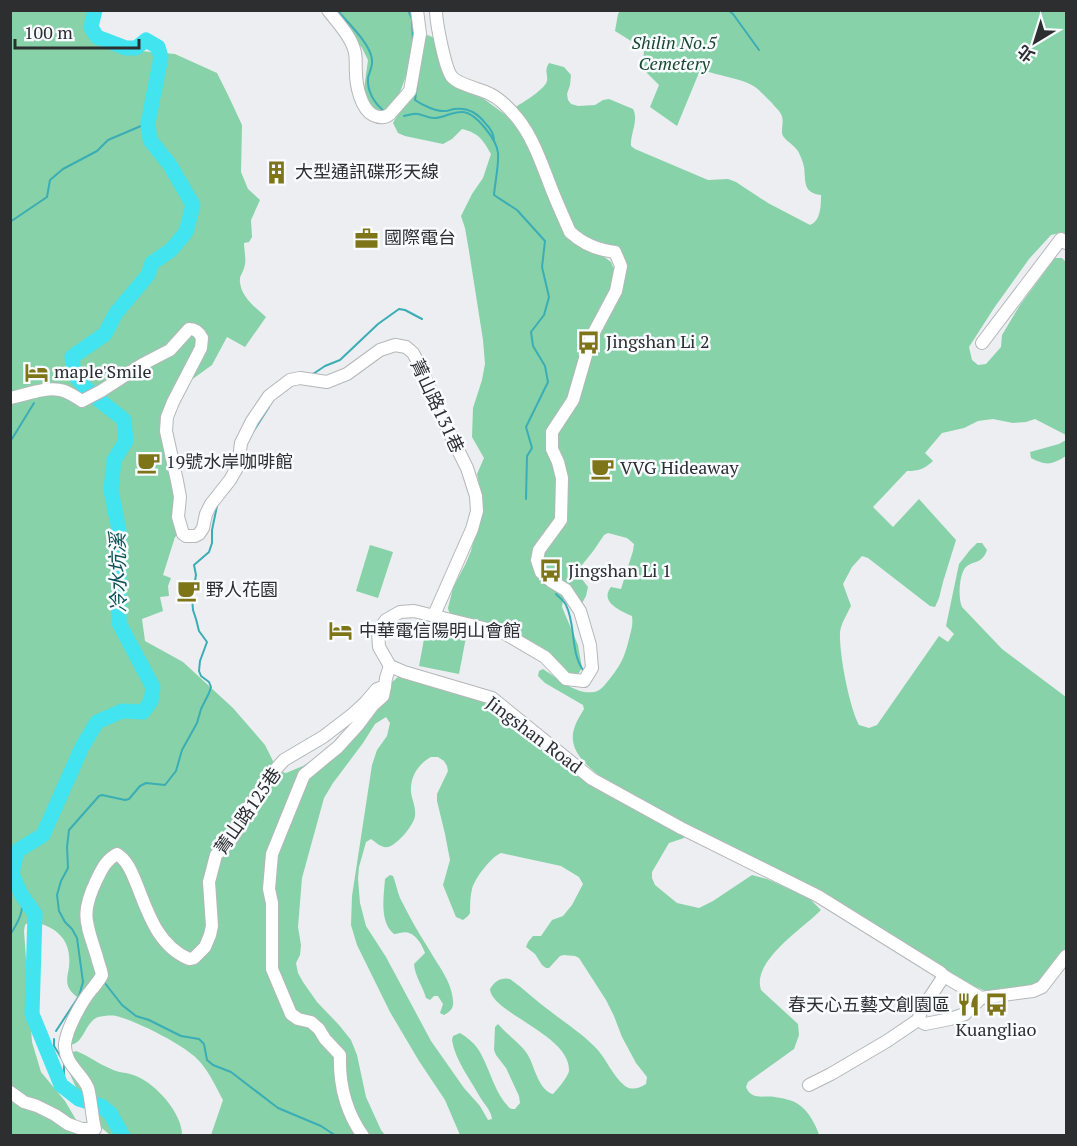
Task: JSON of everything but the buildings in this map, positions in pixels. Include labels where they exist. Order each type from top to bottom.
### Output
[{"type":"street","points":[[328,10],[353,47],[356,56],[358,91],[367,110],[376,116],[386,117],[410,91],[420,34],[417,10]]},
{"type":"street","points":[[363,1136],[346,1104],[339,1073],[340,1055],[311,1022],[298,1019],[291,1014],[272,969],[272,903],[269,889],[272,854],[304,775],[338,747],[383,696],[390,666],[379,647],[378,631],[386,620],[400,612],[414,611],[504,633],[545,657],[566,679],[584,681],[592,668],[590,645],[580,611],[566,590],[541,572],[537,560],[539,550],[561,519],[562,478],[552,449],[552,432],[573,400],[591,338],[616,291],[621,266],[615,252],[600,250],[581,242],[570,232],[533,141],[502,101],[453,78],[444,59],[436,22],[436,10]]},
{"type":"street","points":[[982,342],[1064,241]]},
{"type":"street","name":"菁山路131巷","points":[[10,398],[48,389],[59,389],[82,401],[170,350],[189,329],[193,328],[202,338],[201,348],[173,402],[167,417],[166,431],[179,489],[178,517],[183,534],[191,537],[199,534],[203,528],[211,504],[238,466],[241,443],[252,421],[269,396],[290,380],[300,378],[327,382],[347,374],[380,350],[395,345],[406,347],[413,353],[419,364],[441,416],[467,468],[476,496],[477,511],[472,529],[435,615]]},
{"type":"street","name":"Jingshan Road","points":[[390,666],[492,698],[592,779],[681,828],[818,896],[981,998]]},
{"type":"street","name":"菁山路125巷","points":[[10,1092],[24,1102],[37,1106],[68,1124],[82,1130],[94,1129],[86,1084],[68,1058],[65,1044],[80,1007],[102,975],[86,921],[86,911],[87,903],[104,865],[109,858],[117,854],[124,859],[155,927],[166,944],[179,955],[189,959],[194,958],[205,947],[212,926],[209,882],[216,855],[236,832],[238,821],[284,760],[322,738],[365,703],[377,689],[385,686]]},
{"type":"street","points":[[918,1020],[925,1024],[950,1019],[965,1014],[981,998],[1033,991],[1042,987],[1066,956]]},
{"type":"street","points":[[810,1085],[887,1041],[918,1020],[922,1009],[944,976]]},
{"type":"green space","points":[[10,11],[92,11],[87,26],[91,35],[98,40],[118,49],[175,54],[217,73],[242,125],[241,172],[248,189],[260,200],[251,220],[252,237],[249,242],[244,243],[245,262],[240,280],[243,293],[266,317],[245,347],[227,337],[212,365],[187,383],[171,418],[171,432],[186,529],[175,537],[163,575],[171,578],[168,586],[169,596],[160,597],[163,611],[142,619],[145,641],[183,662],[233,708],[265,745],[282,772],[286,773],[303,766],[318,756],[343,746],[391,683],[398,677],[405,676],[490,701],[518,726],[684,835],[684,838],[669,843],[652,872],[655,885],[677,903],[699,908],[752,875],[767,879],[809,898],[821,910],[771,957],[760,979],[761,990],[798,1024],[799,1035],[794,1049],[748,1082],[746,1087],[755,1096],[781,1098],[798,1104],[811,1118],[819,1135],[460,1135],[445,1100],[390,1012],[357,945],[351,925],[352,896],[372,765],[377,750],[387,736],[390,723],[386,717],[375,724],[324,798],[302,878],[298,927],[301,945],[296,963],[298,973],[317,1002],[351,1040],[357,1055],[366,1097],[385,1135],[211,1135],[223,1100],[201,1063],[174,1042],[136,1023],[110,1016],[93,1020],[79,1041],[70,1045],[81,1000],[68,986],[68,949],[65,941],[55,930],[30,921],[25,925],[24,931],[32,1042],[41,1072],[65,1101],[85,1135],[11,1135]],"holes":[[[438,757],[444,761],[448,771],[437,794],[450,860],[443,885],[456,917],[463,920],[468,916],[470,898],[476,879],[488,863],[501,853],[561,866],[579,877],[583,884],[572,905],[563,916],[552,920],[541,936],[533,936],[526,947],[546,968],[549,968],[560,956],[579,958],[606,1000],[622,1037],[636,1063],[647,1077],[646,1084],[636,1088],[625,1086],[589,1041],[510,979],[501,979],[494,984],[490,989],[494,998],[558,1046],[566,1058],[568,1074],[553,1094],[541,1085],[526,1052],[498,1024],[495,1027],[494,1050],[506,1068],[520,1103],[515,1109],[510,1109],[502,1099],[478,1049],[460,1033],[453,1036],[452,1040],[456,1055],[490,1113],[492,1119],[488,1120],[431,1041],[386,957],[366,926],[360,903],[358,879],[366,842],[371,839],[381,846],[388,847],[400,839],[412,824],[415,813],[411,792],[413,776],[426,760]]]},
{"type":"green space","points":[[334,11],[414,11],[416,26],[408,70],[397,101],[386,112],[378,112],[370,108],[364,89],[368,60],[362,48]]},
{"type":"green space","name":"Shilin No.5 Cemetery","points":[[620,11],[1066,11],[1066,236],[1060,233],[1051,235],[1029,259],[969,347],[972,360],[978,365],[986,364],[1001,347],[1002,335],[1020,305],[1055,258],[1062,258],[1066,262],[1066,435],[1035,419],[1013,423],[993,419],[978,421],[964,428],[942,433],[925,453],[933,461],[921,469],[907,471],[873,507],[893,527],[919,499],[956,540],[935,607],[930,606],[868,558],[862,556],[852,567],[843,584],[851,606],[840,632],[848,693],[859,725],[869,728],[877,725],[939,636],[948,642],[954,634],[946,626],[959,564],[977,543],[982,543],[987,550],[980,560],[965,568],[961,576],[962,607],[1002,649],[1066,697],[1066,951],[1041,983],[990,993],[957,979],[609,783],[588,766],[577,752],[573,735],[584,709],[583,705],[545,683],[538,676],[539,671],[543,669],[573,688],[594,692],[598,691],[617,670],[632,628],[632,616],[609,601],[608,592],[611,587],[621,589],[634,544],[627,538],[608,533],[604,535],[578,570],[578,574],[588,587],[581,605],[563,600],[562,607],[578,645],[582,668],[577,676],[570,676],[551,658],[456,618],[449,612],[453,588],[471,551],[481,511],[481,494],[477,474],[484,458],[472,437],[473,408],[485,364],[483,340],[465,228],[461,216],[483,178],[491,154],[480,138],[462,129],[443,144],[398,133],[393,123],[403,105],[424,37],[428,35],[434,38],[468,92],[484,99],[511,119],[531,149],[564,234],[580,247],[603,256],[611,262],[613,267],[616,267],[620,256],[584,237],[567,215],[516,110],[517,106],[534,95],[545,84],[549,63],[564,67],[571,75],[567,94],[571,104],[595,105],[609,99],[633,109],[635,123],[631,146],[635,149],[708,180],[728,179],[736,182],[768,203],[810,225],[814,223],[820,212],[821,195],[811,192],[806,185],[804,165],[800,155],[783,136],[781,114],[755,87],[706,71],[703,63],[677,126],[650,107],[659,85],[643,69],[644,49],[615,31]]},
{"type":"green space","points":[[1066,440],[1066,456],[1061,459],[1053,463],[1045,463],[1031,458],[1030,452]]},
{"type":"green space","points":[[370,545],[393,552],[378,598],[356,591]]},
{"type":"green space","points":[[427,623],[467,632],[459,674],[419,666]]},
{"type":"green space","points":[[390,875],[393,876],[400,898],[450,987],[453,1006],[444,1015],[440,1013],[443,1004],[438,996],[430,1000],[426,998],[416,973],[414,964],[425,953],[419,942],[415,936],[407,932],[394,934],[386,923],[384,916],[385,879]]},
{"type":"green space","points":[[76,1051],[112,1070],[136,1076],[152,1086],[173,1109],[181,1126],[182,1135],[110,1135],[89,1117],[66,1065],[70,1053]]},
{"type":"waterway","name":"冷水坑溪","points":[[95,10],[91,27],[97,37],[126,48],[136,48],[146,40],[158,47],[161,57],[148,123],[150,140],[170,165],[193,205],[186,232],[171,250],[152,263],[148,275],[116,313],[105,334],[72,357],[75,374],[81,382],[124,420],[126,441],[114,460],[111,490],[119,531],[119,623],[153,687],[151,701],[143,712],[122,711],[97,722],[82,747],[43,835],[17,851],[12,874],[21,894],[35,914],[32,1014],[61,1085],[79,1099],[101,1106],[110,1113],[123,1136]]},
{"type":"waterway","points":[[337,10],[368,47],[372,62],[368,78],[369,88],[374,100],[384,111]]},
{"type":"waterway","points":[[408,10],[412,19],[413,41]]},
{"type":"waterway","points":[[728,10],[759,50]]},
{"type":"waterway","points":[[417,85],[415,100],[438,110],[464,109],[473,112],[489,128],[494,141]]},
{"type":"waterway","points":[[404,116],[416,114],[436,118],[463,112],[480,122],[494,141],[498,153],[494,195],[517,210],[545,241],[542,267],[549,297],[544,315],[531,332],[533,346],[545,366],[548,382],[526,427],[532,448],[527,456],[526,499]]},
{"type":"waterway","points":[[10,222],[47,197],[50,180],[63,169],[97,151],[108,140],[148,123]]},
{"type":"waterway","points":[[313,374],[340,360],[378,324],[399,309],[422,319]]},
{"type":"waterway","points":[[10,442],[34,403]]},
{"type":"waterway","points":[[253,432],[269,407]]},
{"type":"waterway","points":[[228,492],[235,482]]},
{"type":"waterway","points":[[56,1031],[79,996],[83,982],[77,938],[59,911],[57,895],[68,868],[69,830],[99,796],[125,800],[146,783],[165,785],[176,771],[182,750],[197,723],[211,687],[199,671],[207,642],[199,631],[192,598],[196,575],[194,565],[209,552],[217,506]]},
{"type":"waterway","points":[[556,594],[569,613],[576,655],[583,670]]},
{"type":"waterway","points":[[10,935],[20,915],[21,894]]},
{"type":"waterway","points":[[104,982],[122,1005],[136,1016],[181,1036],[199,1039],[204,1044],[207,1060],[213,1065],[231,1072],[278,1108],[321,1126],[336,1136]]},
{"type":"waterway","points":[[54,1039],[54,1046],[62,1059]]},
{"type":"waterway","points":[[61,1085],[64,1064]]},
{"type":"place","name":"大型通訊碟形天線","points":[[277,172]]},
{"type":"place","name":"國際電台","points":[[366,238]]},
{"type":"place","name":"Jingshan Li 2","points":[[588,342]]},
{"type":"place","name":"maple'Smile","points":[[36,372]]},
{"type":"place","name":"19號水岸咖啡館","points":[[148,462]]},
{"type":"place","name":"VVG Hideaway","points":[[602,468]]},
{"type":"place","name":"Jingshan Li 1","points":[[550,571]]},
{"type":"place","name":"野人花園","points":[[188,590]]},
{"type":"place","name":"中華電信陽明山會館","points":[[341,631]]},
{"type":"place","name":"Kuangliao","points":[[996,1004]]},
{"type":"place","name":"春天心五藝文創園區","points":[[968,1005]]}]
